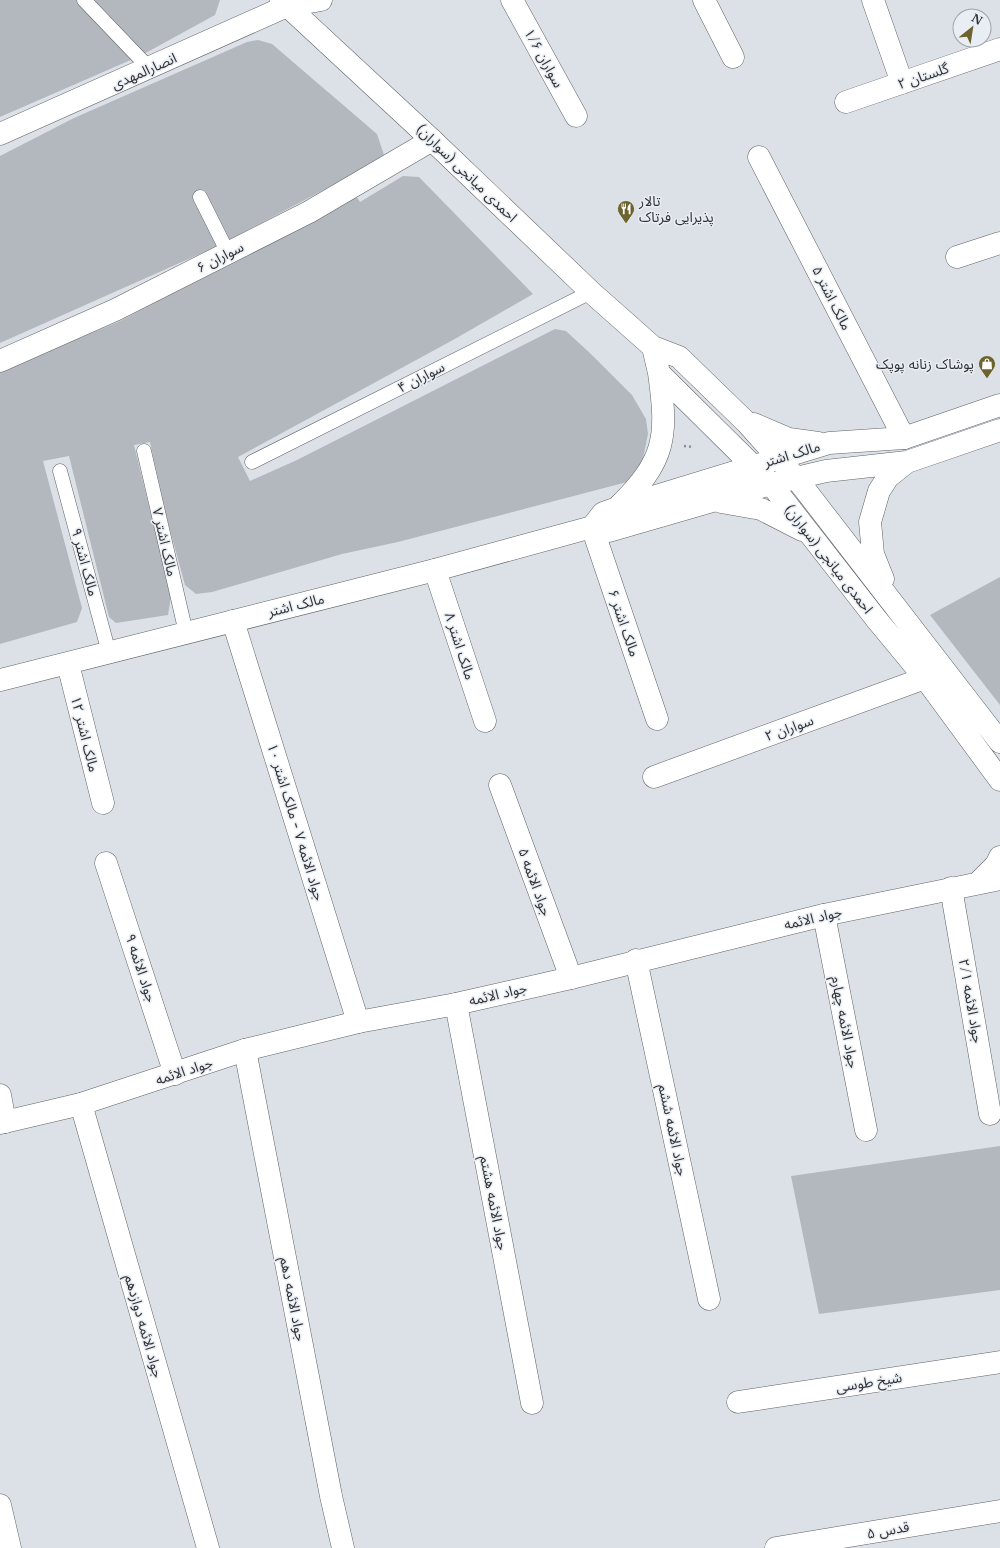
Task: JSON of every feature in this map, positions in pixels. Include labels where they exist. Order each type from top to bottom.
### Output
[{"type":"street","name":"انصارالمهدی","points":[[0,134],[150,68],[284,3],[321,0]]},
{"type":"street","name":"سواران ۱/۶","points":[[512,0],[576,116]]},
{"type":"street","points":[[704,0],[733,57]]},
{"type":"street","points":[[873,0],[902,83]]},
{"type":"street","name":"احمدی میانجی (سواران)","points":[[284,3],[432,140],[591,292],[653,347],[679,357],[739,415],[780,458],[796,478],[1000,742]]},
{"type":"street","name":"گلستان ۲","points":[[846,102],[1000,49]]},
{"type":"street","name":"سواران ۶","points":[[0,361],[115,310],[309,212],[432,140]]},
{"type":"street","name":"مالک اشتر ۵","points":[[759,157],[904,438]]},
{"type":"street","points":[[957,257],[1000,243]]},
{"type":"street","points":[[617,508],[633,493],[650,471],[659,453],[664,432],[663,402],[659,373],[653,347]]},
{"type":"street","name":"احمدی میانجی (سواران)","points":[[659,373],[771,484],[809,534],[925,678],[1000,780]]},
{"type":"street","name":"مالک اشتر","points":[[592,527],[603,513],[617,508],[829,443],[904,438],[1000,405]]},
{"type":"street","points":[[739,415],[789,440],[829,443]]},
{"type":"street","name":"مالک اشتر","points":[[0,680],[435,570],[592,527],[609,532],[796,478],[826,471],[907,462],[1000,430]]},
{"type":"street","points":[[889,597],[873,554],[870,522],[879,491],[888,477],[907,462]]},
{"type":"street","points":[[713,502],[760,509],[809,534]]},
{"type":"street","name":"مالک اشتر ۶","points":[[592,527],[657,719]]},
{"type":"street","name":"مالک اشتر ۸","points":[[435,570],[485,721]]},
{"type":"street","name":"جواد الائمه ۷ - مالک اشتر ۱۰","points":[[233,621],[358,1022]]},
{"type":"street","name":"مالک اشتر ۱۲","points":[[68,664],[103,803]]},
{"type":"street","name":"سواران ۲","points":[[654,777],[925,678]]},
{"type":"street","name":"جواد الائمه ۵","points":[[500,785],[571,978]]},
{"type":"street","points":[[978,883],[996,865],[1000,857]]},
{"type":"street","name":"جواد الائمه ۹","points":[[106,863],[175,1074]]},
{"type":"street","name":"جواد الائمه","points":[[3,1122],[81,1104],[245,1050],[358,1022],[456,1004],[571,978],[636,960],[824,915],[1000,879]]},
{"type":"street","name":"جواد الائمه ۲/۱","points":[[952,888],[990,1114]]},
{"type":"street","name":"جواد الائمه چهارم","points":[[824,915],[866,1130]]},
{"type":"street","name":"جواد الائمه ششم","points":[[636,960],[710,1299]]},
{"type":"street","name":"جواد الائمه هشتم","points":[[456,1004],[532,1403]]},
{"type":"street","name":"جواد الائمه دهم","points":[[245,1050],[331,1496],[343,1548]]},
{"type":"street","points":[[0,1095],[3,1122]]},
{"type":"street","name":"جواد الائمه دوازدهم","points":[[81,1104],[208,1548]]},
{"type":"street","name":"شیخ طوسی","points":[[738,1402],[1000,1362]]},
{"type":"street","points":[[0,1505],[10,1548]]},
{"type":"street","name":"قدس ۵","points":[[776,1548],[1000,1511]]},
{"type":"lane","points":[[84,0],[150,68]]},
{"type":"lane","points":[[200,197],[228,253]]},
{"type":"lane","name":"سواران ۴","points":[[252,462],[591,292]]},
{"type":"lane","name":"مالک اشتر ۷","points":[[144,451],[186,634]]},
{"type":"lane","name":"مالک اشتر ۹","points":[[60,471],[109,653]]},
{"type":"building","points":[[0,0],[78,0],[133,59],[0,117]]},
{"type":"building","points":[[89,0],[220,0],[215,15],[142,55]]},
{"type":"building","points":[[258,40],[272,44],[377,134],[384,155],[329,187],[220,245],[0,343],[0,156],[74,118],[247,42]]},
{"type":"building","points":[[403,176],[419,177],[533,294],[453,340],[238,457],[250,481],[297,460],[555,329],[566,331],[592,355],[632,395],[646,419],[648,434],[642,463],[631,481],[398,542],[342,554],[212,592],[196,594],[185,585],[168,523],[150,442],[134,445],[171,596],[168,615],[116,623],[109,617],[69,456],[43,461],[82,608],[77,622],[0,644],[0,371],[118,322],[356,196],[360,202]]},
{"type":"building","points":[[1000,577],[1000,705],[930,615]]},
{"type":"building","points":[[1000,1146],[1000,1290],[819,1314],[791,1176]]},
{"type":"place","name":"تالار پذیرایی فرتاک","points":[[626,224]]},
{"type":"place","name":"پوشاک زنانه پوپک","points":[[987,379]]}]
